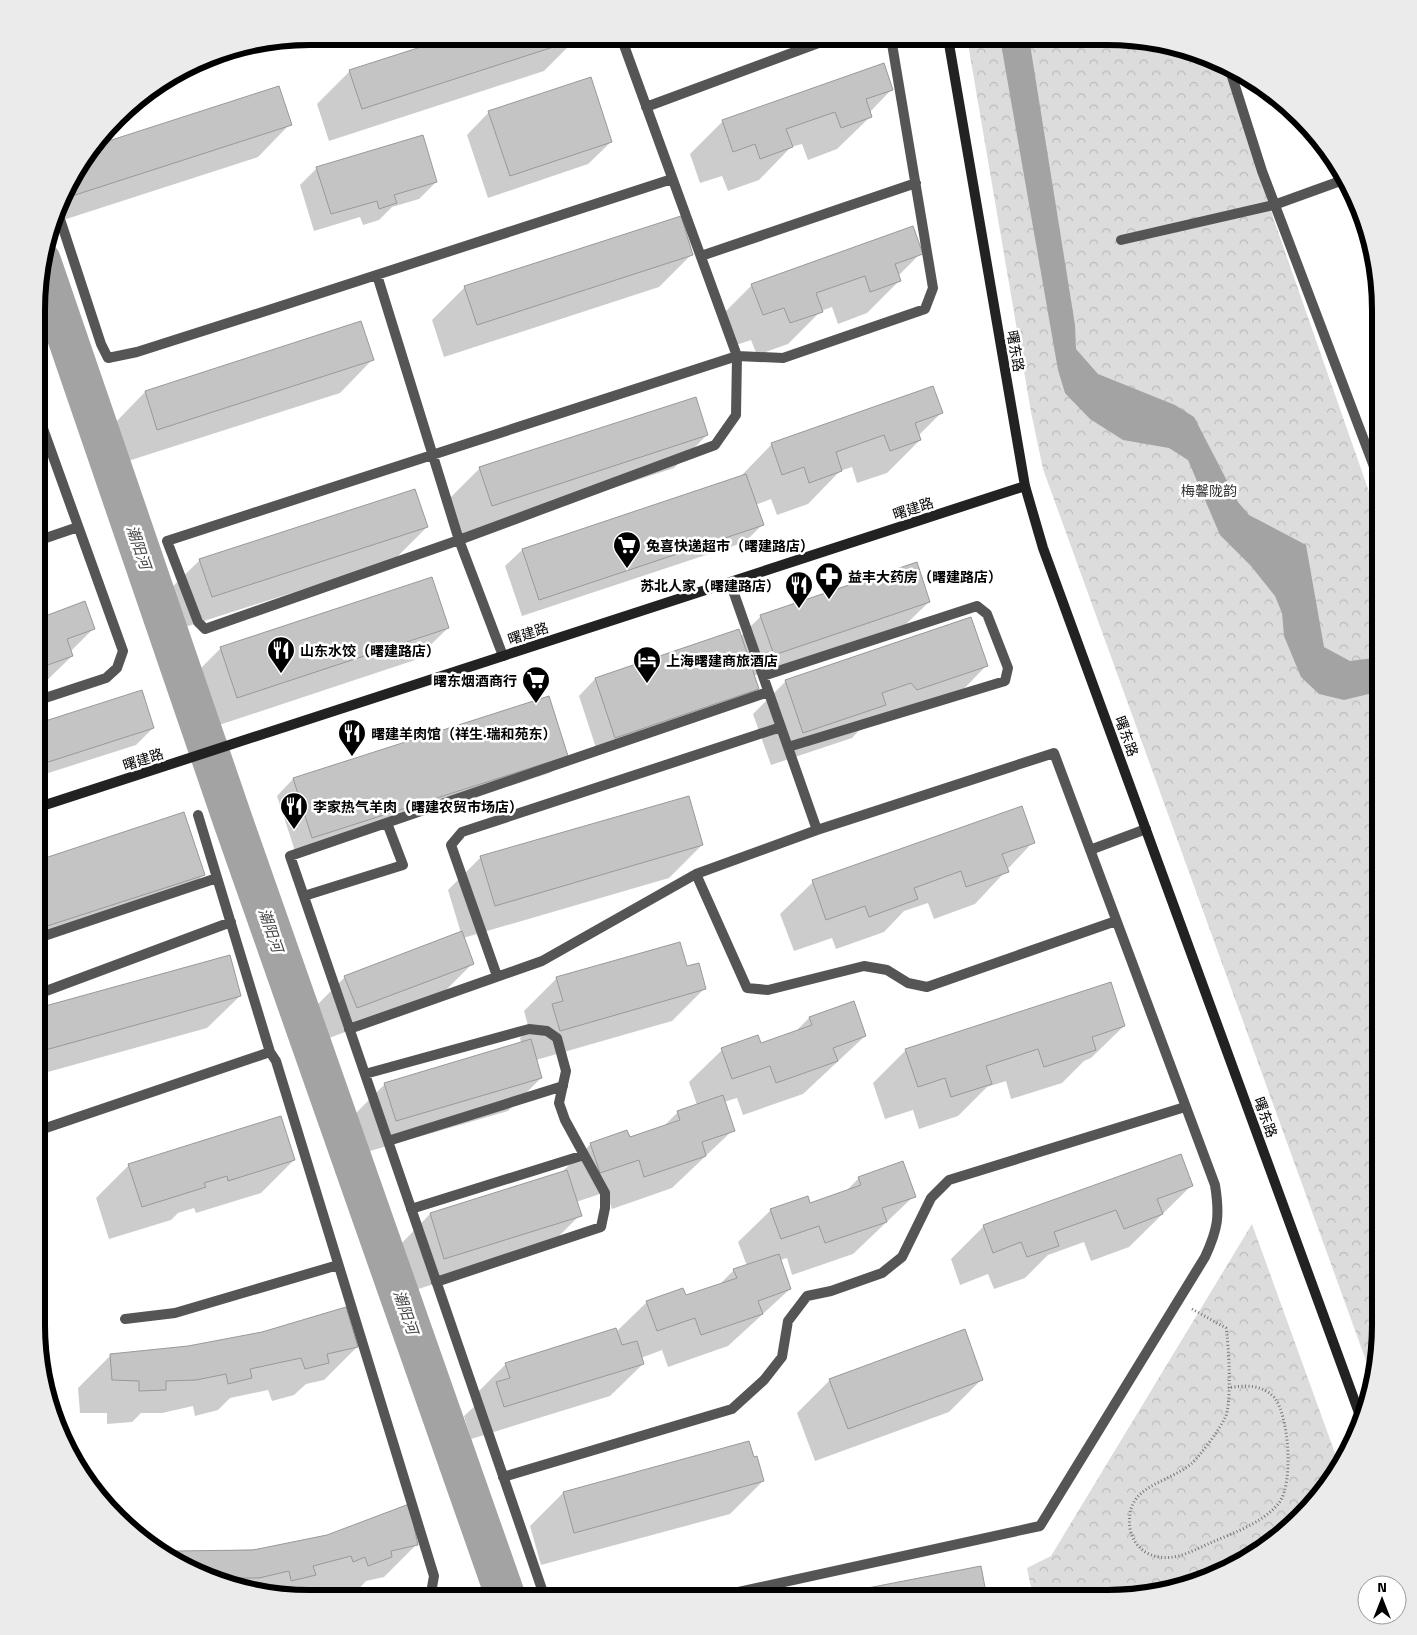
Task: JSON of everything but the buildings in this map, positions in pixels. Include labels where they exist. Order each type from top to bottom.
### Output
[{"type":"street","points":[[623,45],[737,356],[736,415],[715,445],[459,540],[205,629],[198,622],[167,541],[737,356],[783,358],[926,309],[934,288],[892,45]]},
{"type":"street","points":[[646,107],[813,45]]},
{"type":"street","name":"曙东路","points":[[949,45],[1025,486],[1043,548],[1358,1411]]},
{"type":"street","points":[[1233,77],[1274,205],[1372,461]]},
{"type":"street","points":[[61,221],[101,344],[108,358],[146,349],[672,179]]},
{"type":"street","points":[[1121,240],[1274,205],[1338,182]]},
{"type":"street","points":[[701,256],[916,183]]},
{"type":"street","points":[[377,275],[459,540],[503,656]]},
{"type":"street","points":[[45,434],[122,651],[117,668],[106,678],[45,698]]},
{"type":"street","name":"曙建路","points":[[45,805],[1025,486]]},
{"type":"street","points":[[45,538],[78,527]]},
{"type":"street","points":[[730,582],[817,830]]},
{"type":"street","points":[[763,676],[977,606],[987,614],[1008,668],[1005,681],[788,748]]},
{"type":"street","points":[[542,1590],[290,856],[768,692]]},
{"type":"street","points":[[497,976],[451,845],[462,832],[781,727]]},
{"type":"street","points":[[350,1029],[542,960],[696,874],[817,830],[1054,753],[1214,1186],[1219,1209],[1217,1231],[1209,1249],[1178,1302],[1040,1526],[748,1590]]},
{"type":"street","points":[[198,815],[270,1052],[276,1061],[434,1576],[432,1590]]},
{"type":"street","points":[[304,896],[403,865],[387,823]]},
{"type":"street","points":[[1090,850],[1146,829]]},
{"type":"street","points":[[696,874],[747,988],[768,990],[864,966],[887,970],[908,983],[927,987],[1116,921]]},
{"type":"street","points":[[45,936],[217,878]]},
{"type":"street","points":[[45,991],[231,922]]},
{"type":"street","points":[[365,1074],[529,1029],[547,1030],[557,1038],[566,1071],[559,1103],[565,1120],[605,1193],[605,1208],[601,1227],[436,1282]]},
{"type":"street","points":[[45,1128],[270,1052]]},
{"type":"street","points":[[388,1141],[563,1086]]},
{"type":"street","points":[[503,1477],[732,1409],[764,1380],[782,1357],[788,1321],[808,1296],[831,1291],[882,1273],[902,1257],[931,1198],[948,1180],[1185,1106]]},
{"type":"street","points":[[411,1209],[584,1154]]},
{"type":"street","points":[[125,1319],[175,1313],[338,1265]]},
{"type":"path","points":[[1178,1302],[1226,1328],[1230,1353],[1226,1417],[1193,1462],[1175,1475],[1148,1487],[1136,1496],[1129,1520],[1131,1532],[1135,1543],[1146,1552],[1159,1557],[1179,1558],[1266,1517],[1280,1501],[1288,1481],[1288,1460],[1286,1429],[1274,1398],[1263,1390],[1247,1384],[1228,1388]]},
{"type":"green space","name":"梅馨陇韵","points":[[968,45],[1107,45],[1141,47],[1192,59],[1224,72],[1227,74],[1276,226],[1372,500],[1372,1325],[1368,1368],[1043,469],[1031,412]]},
{"type":"green space","points":[[1252,1224],[1336,1457],[1327,1472],[1306,1500],[1268,1535],[1224,1563],[1192,1576],[1141,1588],[1031,1590],[1027,1568],[1051,1556]]},
{"type":"shaded area","points":[[1001,45],[1030,45],[1075,325],[1076,349],[1098,374],[1175,405],[1194,417],[1238,502],[1249,515],[1306,545],[1324,647],[1350,661],[1372,658],[1372,693],[1344,700],[1319,694],[1301,677],[1284,636],[1282,613],[1275,596],[1251,566],[1220,535],[1188,460],[1169,448],[1123,440],[1090,419],[1065,393],[1058,370]]},
{"type":"waterway","name":"潮阳河","points":[[47,278],[233,821],[503,1590]]},
{"type":"place","name":"兔喜快递超市（曙建路店）","points":[[627,569]]},
{"type":"place","name":"益丰大药房（曙建路店）","points":[[829,600]]},
{"type":"place","name":"苏北人家（曙建路店）","points":[[799,609]]},
{"type":"place","name":"山东水饺（曙建路店）","points":[[281,674]]},
{"type":"place","name":"上海曙建商旅酒店","points":[[647,684]]},
{"type":"place","name":"曙东烟酒商行","points":[[536,704]]},
{"type":"place","name":"曙建羊肉馆（祥生·瑞和苑东）","points":[[352,757]]},
{"type":"place","name":"李家热气羊肉（曙建农贸市场店）","points":[[294,830]]}]
